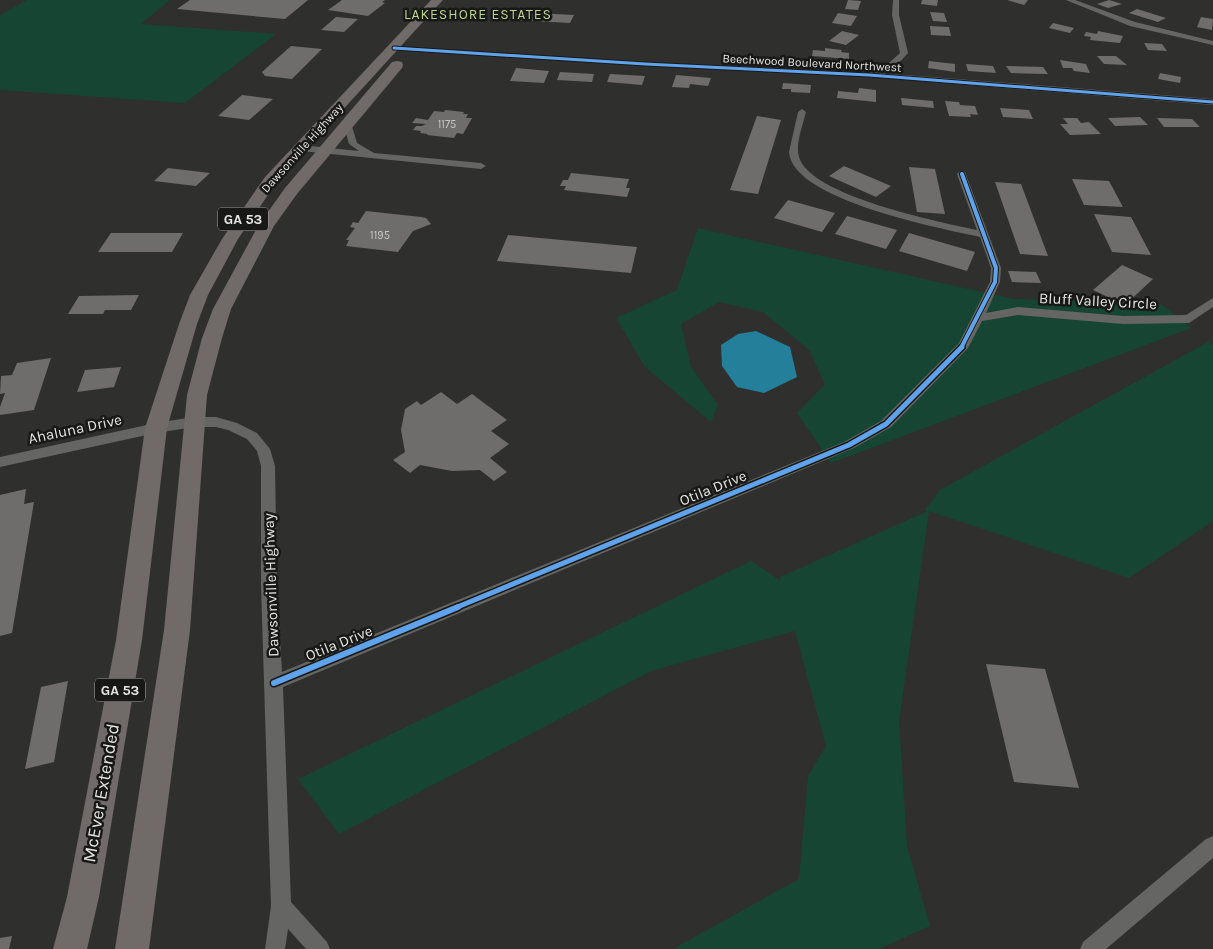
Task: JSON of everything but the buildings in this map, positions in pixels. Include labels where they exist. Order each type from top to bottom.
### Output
[{"type":"main road","name":"Dawsonville Highway","points":[[132,949],[176,630],[197,395],[212,338],[222,310],[266,226],[291,191],[347,123],[437,0]]},
{"type":"main road","name":"Dawsonville Highway","points":[[156,428],[188,324],[199,296],[246,214],[270,180],[301,148],[402,49],[423,36]]},
{"type":"main road","name":"McEver Extended","points":[[70,949],[83,897],[129,640],[156,428]]},
{"type":"street","points":[[869,75],[894,64],[904,53],[904,45],[894,12],[896,0]]},
{"type":"street","points":[[1069,0],[1133,24],[1213,43]]},
{"type":"street","name":"Beechwood Boulevard Northwest","points":[[402,49],[869,75],[1213,102]]},
{"type":"street","points":[[802,112],[794,158],[799,170],[816,182],[841,196],[868,206],[984,235]]},
{"type":"street","points":[[347,123],[353,144],[374,156]]},
{"type":"street","points":[[301,148],[324,152],[481,166]]},
{"type":"street","name":"Otila Drive","points":[[274,683],[849,445],[886,424],[964,346],[995,282],[996,268],[962,174]]},
{"type":"street","name":"Bluff Valley Circle","points":[[976,318],[1018,311],[1123,320],[1189,319],[1213,302]]},
{"type":"street","name":"Ahaluna Drive","points":[[0,462],[156,428],[194,422]]},
{"type":"street","name":"Dawsonville Highway","points":[[194,422],[216,422],[232,426],[252,436],[263,449],[268,466],[269,586],[281,906],[275,949]]},
{"type":"street","points":[[1090,949],[1213,846]]},
{"type":"street","points":[[281,906],[320,949]]},
{"type":"green space","points":[[27,0],[170,0],[141,24],[276,34],[185,103],[0,90],[0,15]]},
{"type":"green space","points":[[698,228],[1013,299],[1162,305],[1191,328],[831,463],[797,413],[825,384],[809,350],[763,312],[719,302],[681,324],[691,367],[718,405],[711,422],[645,367],[616,318],[677,290]]},
{"type":"green space","points":[[1208,342],[1213,346],[1213,521],[1129,578],[929,511],[899,721],[907,846],[930,926],[879,949],[673,949],[799,879],[808,776],[826,746],[795,631],[651,671],[339,834],[298,779],[751,561],[781,581],[780,577],[928,511],[925,510],[940,490]]},
{"type":"water","points":[[756,331],[790,347],[797,377],[764,393],[737,387],[722,366],[721,345],[738,334]]},
{"type":"cycle path","points":[[394,48],[645,64],[869,75],[1213,102]]},
{"type":"cycle path","points":[[274,683],[849,445],[886,424],[964,345],[995,282],[996,268],[962,174]]},
{"type":"district","name":"LAKESHORE ESTATES","points":[[478,14]]}]
